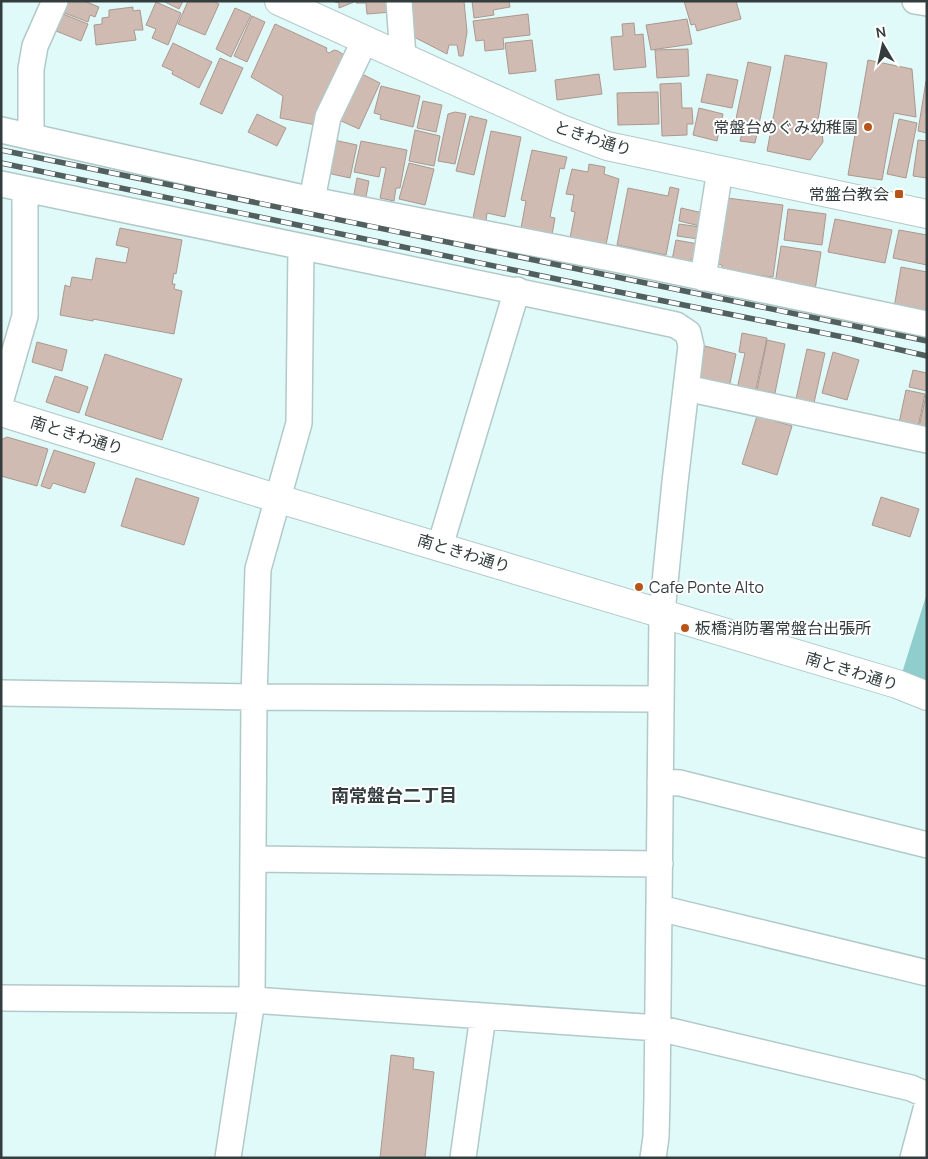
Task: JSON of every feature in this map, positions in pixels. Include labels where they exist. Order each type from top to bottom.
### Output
[{"type":"street","name":"ときわ通り","points":[[279,1],[559,128],[607,146],[927,214]]},
{"type":"street","points":[[399,1],[404,58]]},
{"type":"street","points":[[915,1],[927,4]]},
{"type":"street","points":[[31,137],[31,69],[36,46],[54,2]]},
{"type":"street","points":[[312,200],[328,117],[365,40]]},
{"type":"street","points":[[1,130],[312,200],[620,260],[927,324]]},
{"type":"street","points":[[702,278],[720,170]]},
{"type":"street","points":[[1,400],[25,316],[13,187],[517,290],[676,325],[688,333],[691,346],[662,612],[658,1028],[656,1137],[653,1158]]},
{"type":"street","points":[[228,1158],[252,1000],[254,697],[258,569],[300,424],[301,247]]},
{"type":"street","points":[[440,546],[517,290]]},
{"type":"street","points":[[686,388],[927,440]]},
{"type":"street","name":"南ときわ通り","points":[[1,412],[279,499],[662,612],[897,684],[927,696]]},
{"type":"street","points":[[1,693],[254,697],[660,699]]},
{"type":"street","points":[[660,782],[680,783],[927,845]]},
{"type":"street","points":[[253,859],[660,864]]},
{"type":"street","points":[[659,908],[927,973]]},
{"type":"street","points":[[1,998],[252,1000],[658,1028],[911,1088],[927,1095]]},
{"type":"street","points":[[463,1158],[483,1016]]},
{"type":"street","points":[[913,1158],[927,1106]]},
{"type":"shaded area","points":[[927,593],[927,686],[902,673]]},
{"type":"building","points":[[67,1],[84,1],[99,7],[95,17],[90,15],[88,22],[62,12]]},
{"type":"building","points":[[163,1],[183,1],[179,9]]},
{"type":"building","points":[[188,1],[213,1],[219,4],[205,35],[178,24]]},
{"type":"building","points":[[332,1],[354,2],[339,8],[339,3]]},
{"type":"building","points":[[356,1],[391,1],[392,12],[367,14],[366,3],[356,3]]},
{"type":"building","points":[[411,1],[464,1],[467,32],[463,56],[459,56],[457,45],[449,45],[447,54],[414,37]]},
{"type":"building","points":[[472,1],[509,1],[510,7],[493,10],[494,15],[474,18]]},
{"type":"building","points":[[684,1],[736,1],[741,19],[697,31],[695,24],[691,25]]},
{"type":"building","points":[[156,2],[181,13],[168,45],[152,38],[156,29],[146,25]]},
{"type":"building","points":[[133,7],[133,11],[140,10],[143,30],[134,30],[136,40],[96,45],[94,25],[102,24],[102,18],[109,17],[109,10]]},
{"type":"building","points":[[235,8],[251,15],[231,57],[216,49]]},
{"type":"building","points":[[63,14],[88,24],[81,41],[56,31]]},
{"type":"building","points":[[528,14],[530,35],[503,38],[504,49],[485,51],[484,40],[476,41],[473,21]]},
{"type":"building","points":[[252,16],[265,22],[247,62],[234,56]]},
{"type":"building","points":[[687,19],[692,44],[651,50],[646,25]]},
{"type":"building","points":[[634,23],[635,35],[643,34],[646,67],[614,70],[611,37],[623,36],[622,24]]},
{"type":"building","points":[[275,24],[327,48],[326,51],[329,53],[334,50],[344,55],[316,125],[280,118],[283,96],[251,77]]},
{"type":"building","points":[[532,40],[536,71],[509,74],[505,43]]},
{"type":"building","points":[[173,43],[212,62],[199,88],[172,74],[173,71],[162,66]]},
{"type":"building","points":[[688,49],[689,76],[657,78],[655,50]]},
{"type":"building","points":[[785,55],[827,63],[817,127],[822,131],[823,142],[810,160],[767,151]]},
{"type":"building","points":[[220,58],[243,68],[222,114],[200,104]]},
{"type":"building","points":[[868,60],[912,69],[916,117],[894,113],[882,180],[848,175]]},
{"type":"building","points":[[748,62],[771,67],[755,143],[740,141],[743,129],[734,128]]},
{"type":"building","points":[[360,73],[380,83],[359,129],[339,120]]},
{"type":"building","points":[[599,74],[602,94],[557,100],[555,80]]},
{"type":"building","points":[[707,74],[738,80],[732,108],[701,102]]},
{"type":"building","points":[[927,81],[927,133],[918,131]]},
{"type":"building","points":[[681,83],[682,108],[692,108],[693,124],[687,124],[687,135],[662,136],[660,84]]},
{"type":"building","points":[[381,86],[420,96],[413,127],[380,119],[381,115],[374,113]]},
{"type":"building","points":[[658,92],[659,124],[618,125],[617,93]]},
{"type":"building","points":[[423,101],[442,105],[436,132],[417,128]]},
{"type":"building","points":[[699,108],[723,114],[717,141],[693,135]]},
{"type":"building","points":[[455,112],[466,114],[455,164],[438,161],[448,114]]},
{"type":"building","points":[[257,114],[286,128],[277,146],[248,132]]},
{"type":"building","points":[[470,116],[487,120],[474,175],[456,171]]},
{"type":"building","points":[[899,119],[917,123],[906,178],[887,174]]},
{"type":"building","points":[[415,130],[440,136],[434,166],[409,161]]},
{"type":"building","points":[[491,131],[521,137],[505,217],[487,213],[486,221],[473,218]]},
{"type":"building","points":[[334,140],[357,145],[350,178],[327,173]]},
{"type":"building","points":[[918,140],[927,141],[927,178],[913,176]]},
{"type":"building","points":[[361,141],[407,150],[400,188],[396,188],[394,201],[380,198],[386,168],[381,167],[379,177],[354,172]]},
{"type":"building","points":[[532,150],[567,157],[564,169],[560,168],[550,217],[555,218],[552,235],[521,228],[526,201],[521,200]]},
{"type":"building","points":[[409,163],[434,169],[425,205],[399,199]]},
{"type":"building","points":[[589,164],[605,167],[604,174],[619,179],[606,245],[570,238],[575,212],[571,211],[574,195],[566,194],[572,169],[588,172]]},
{"type":"building","points":[[357,178],[369,181],[366,197],[354,194]]},
{"type":"building","points":[[670,187],[679,189],[666,255],[617,245],[628,188],[668,196]]},
{"type":"building","points":[[727,198],[783,205],[773,277],[722,271],[722,265],[718,264]]},
{"type":"building","points":[[681,208],[703,213],[700,226],[679,221]]},
{"type":"building","points":[[788,209],[826,214],[822,245],[784,240]]},
{"type":"building","points":[[835,219],[892,230],[885,263],[828,252]]},
{"type":"building","points":[[679,224],[700,227],[698,239],[677,236]]},
{"type":"building","points":[[120,228],[182,240],[176,274],[174,273],[172,284],[175,284],[174,289],[182,291],[174,334],[60,315],[65,285],[70,287],[72,277],[92,280],[96,258],[126,263],[129,248],[116,245]]},
{"type":"building","points":[[899,230],[927,235],[927,265],[893,258]]},
{"type":"building","points":[[676,240],[698,244],[696,256],[686,263],[672,260]]},
{"type":"building","points":[[781,246],[821,252],[815,290],[775,284]]},
{"type":"building","points":[[901,267],[927,272],[927,314],[894,308]]},
{"type":"building","points":[[742,333],[767,338],[755,393],[737,389],[745,353],[739,352]]},
{"type":"building","points":[[767,340],[785,344],[775,393],[757,390]]},
{"type":"building","points":[[37,342],[67,350],[62,371],[32,362]]},
{"type":"building","points":[[705,346],[736,354],[729,388],[704,383],[699,376]]},
{"type":"building","points":[[807,349],[825,353],[814,403],[796,399]]},
{"type":"building","points":[[833,352],[859,360],[847,400],[822,393]]},
{"type":"building","points":[[105,354],[182,379],[162,440],[85,415]]},
{"type":"building","points":[[913,370],[927,373],[927,391],[909,387]]},
{"type":"building","points":[[55,376],[88,387],[79,413],[46,402]]},
{"type":"building","points":[[906,390],[925,394],[918,427],[899,423]]},
{"type":"building","points":[[927,391],[927,429],[919,427]]},
{"type":"building","points":[[757,416],[792,426],[777,475],[742,464]]},
{"type":"building","points":[[7,437],[48,449],[37,486],[1,476],[1,440]]},
{"type":"building","points":[[54,450],[95,463],[85,493],[53,483],[50,489],[41,486]]},
{"type":"building","points":[[136,478],[199,498],[184,545],[121,526]]},
{"type":"building","points":[[881,497],[919,509],[910,537],[872,525]]},
{"type":"building","points":[[391,1055],[414,1058],[413,1069],[434,1072],[425,1158],[380,1158]]},
{"type":"railway","points":[[1,150],[927,341]]},
{"type":"railway","points":[[1,163],[853,339],[927,356]]},
{"type":"place","name":"常盤台めぐみ幼稚園","points":[[868,127]]},
{"type":"place","name":"常盤台教会","points":[[899,194]]},
{"type":"place","name":"Cafe Ponte Alto","points":[[639,587]]},
{"type":"place","name":"板橋消防署常盤台出張所","points":[[685,628]]},
{"type":"district","name":"南常盤台二丁目","points":[[394,796]]}]
